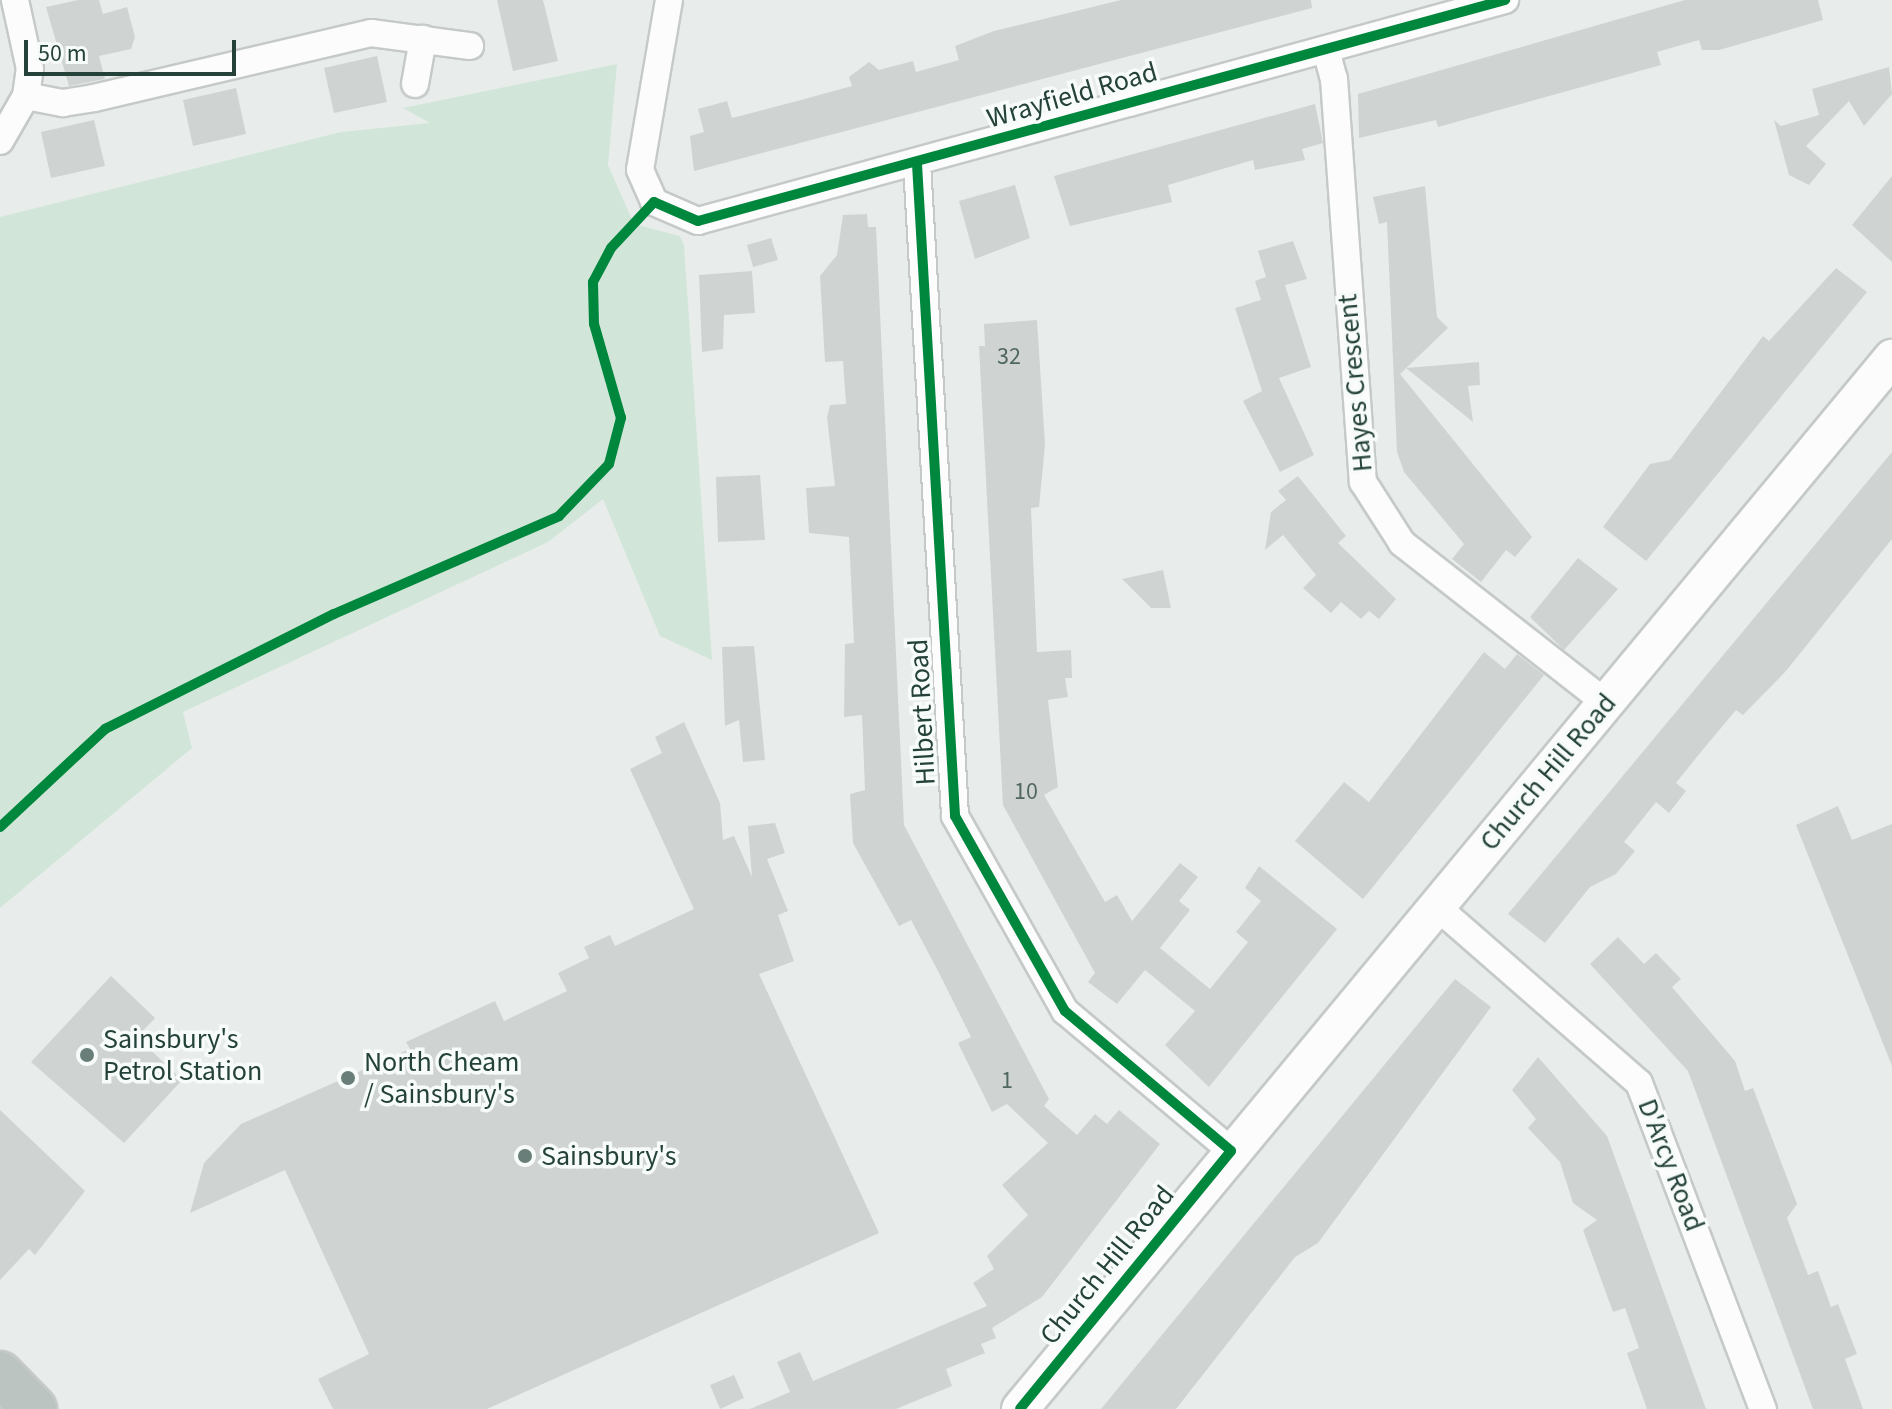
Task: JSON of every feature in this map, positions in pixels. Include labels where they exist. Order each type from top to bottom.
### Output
[{"type":"highway","points":[[0,1374],[34,1409]]},
{"type":"street","points":[[0,141],[26,96],[28,46],[15,0]]},
{"type":"street","name":"Wrayfield Road","points":[[669,0],[640,170],[654,202],[698,221],[917,164],[1505,0]]},
{"type":"street","points":[[26,96],[63,103],[94,98],[371,33],[470,46]]},
{"type":"street","points":[[415,84],[423,39]]},
{"type":"street","name":"Hayes Crescent","points":[[1326,50],[1334,79],[1363,482],[1402,543],[1606,703]]},
{"type":"street","name":"Hilbert Road","points":[[917,164],[955,816],[1065,1011],[1231,1151]]},
{"type":"street","name":"Church Hill Road","points":[[1020,1409],[1892,358]]},
{"type":"street","name":"D'Arcy Road","points":[[1436,906],[1639,1083],[1763,1409]]},
{"type":"green space","points":[[617,64],[608,165],[634,224],[680,236],[684,245],[712,660],[660,636],[603,499],[548,542],[183,712],[192,748],[0,908],[0,217],[341,132],[430,123],[403,108]]},
{"type":"building","points":[[78,0],[99,0],[103,14],[127,7],[135,37],[131,49],[99,56],[105,79],[69,86],[46,7]]},
{"type":"building","points":[[497,0],[543,0],[558,61],[513,71]]},
{"type":"building","points":[[1121,0],[1311,0],[1312,8],[694,171],[690,136],[704,132],[698,109],[727,101],[732,118],[852,86],[849,77],[869,62],[879,70],[913,61],[916,72],[959,60],[955,46],[994,31]]},
{"type":"building","points":[[1685,0],[1818,0],[1823,20],[1719,50],[1702,50],[1699,40],[1657,52],[1661,65],[1438,127],[1436,120],[1359,138],[1358,94]]},
{"type":"building","points":[[377,56],[387,102],[334,113],[324,68]]},
{"type":"building","points":[[1889,67],[1892,94],[1864,126],[1849,101],[1806,146],[1826,164],[1809,185],[1789,175],[1774,120],[1781,126],[1819,115],[1812,89]]},
{"type":"building","points":[[236,88],[246,134],[193,146],[183,100]]},
{"type":"building","points":[[1315,104],[1323,143],[1302,149],[1305,160],[1255,170],[1253,160],[1168,185],[1172,202],[1070,226],[1054,176]]},
{"type":"building","points":[[94,120],[105,166],[51,178],[41,132]]},
{"type":"building","points":[[1892,176],[1892,262],[1852,225]]},
{"type":"building","points":[[1015,185],[1030,238],[975,259],[959,201]]},
{"type":"building","points":[[1425,186],[1437,317],[1448,328],[1400,374],[1532,537],[1515,557],[1506,550],[1481,582],[1452,559],[1464,544],[1404,472],[1397,452],[1387,222],[1379,224],[1373,197]]},
{"type":"building","points":[[867,214],[868,227],[876,227],[904,825],[1049,1099],[1044,1106],[1077,1135],[1095,1114],[1107,1124],[1119,1110],[1160,1144],[1042,1297],[992,1328],[996,1338],[981,1344],[985,1353],[946,1369],[952,1386],[896,1409],[750,1409],[790,1392],[777,1362],[800,1352],[813,1381],[987,1306],[973,1283],[994,1269],[987,1256],[1028,1215],[1002,1185],[1048,1143],[1007,1104],[992,1112],[958,1043],[971,1037],[939,973],[911,920],[899,926],[853,843],[850,794],[865,790],[862,715],[844,717],[845,644],[854,643],[849,537],[809,533],[806,488],[835,486],[827,417],[830,405],[846,404],[843,361],[825,362],[820,276],[837,255],[843,215]]},
{"type":"building","points":[[771,238],[778,260],[753,267],[747,245]]},
{"type":"building","points":[[1293,241],[1307,279],[1285,285],[1311,367],[1279,378],[1314,455],[1280,472],[1243,401],[1262,391],[1235,308],[1261,300],[1255,281],[1266,277],[1258,251]]},
{"type":"building","points":[[1836,268],[1867,292],[1646,561],[1603,527],[1650,464],[1670,460],[1763,336],[1769,341]]},
{"type":"building","points":[[752,271],[755,313],[724,315],[723,349],[702,352],[699,275]]},
{"type":"building","points":[[1037,320],[1045,445],[1039,507],[1031,508],[1037,652],[1071,650],[1072,678],[1065,678],[1068,697],[1048,700],[1058,787],[1044,795],[1105,902],[1117,895],[1132,921],[1180,863],[1198,877],[1179,901],[1190,910],[1160,948],[1210,989],[1248,942],[1236,932],[1261,901],[1245,888],[1259,866],[1337,929],[1209,1087],[1165,1045],[1195,1011],[1145,970],[1117,1004],[1088,982],[1095,973],[1003,805],[979,346],[985,346],[984,324]]},
{"type":"building","points":[[1479,362],[1480,385],[1468,386],[1473,422],[1406,368]]},
{"type":"building","points":[[1892,452],[1892,539],[1786,671],[1743,715],[1736,710],[1700,753],[1676,783],[1686,791],[1669,813],[1656,802],[1624,842],[1635,851],[1616,874],[1590,887],[1545,943],[1508,914]]},
{"type":"building","points":[[760,475],[765,540],[718,542],[716,477]]},
{"type":"building","points":[[1298,476],[1346,536],[1338,543],[1396,599],[1379,619],[1369,611],[1361,619],[1341,602],[1331,613],[1303,588],[1316,575],[1283,535],[1265,550],[1271,512],[1286,500],[1278,491]]},
{"type":"building","points":[[1578,558],[1618,589],[1564,650],[1530,617]]},
{"type":"building","points":[[1163,570],[1171,608],[1151,608],[1122,579]]},
{"type":"building","points":[[754,646],[765,760],[743,762],[739,720],[725,726],[722,647]]},
{"type":"building","points":[[1484,652],[1505,669],[1517,654],[1544,675],[1363,899],[1295,841],[1344,782],[1369,802]]},
{"type":"building","name":"Sainsbury's","points":[[684,722],[720,803],[723,840],[734,836],[752,877],[748,826],[775,823],[785,853],[767,859],[788,911],[778,915],[794,961],[759,974],[879,1233],[487,1409],[333,1409],[318,1379],[369,1354],[285,1170],[190,1213],[204,1163],[241,1124],[410,1049],[406,1042],[495,1001],[504,1021],[567,991],[558,973],[589,958],[584,947],[610,935],[615,946],[694,909],[630,769],[662,753],[655,737]]},
{"type":"building","points":[[1838,806],[1852,840],[1892,824],[1892,1066],[1796,825]]},
{"type":"building","points":[[1618,937],[1644,964],[1656,953],[1681,979],[1672,987],[1735,1061],[1745,1091],[1753,1088],[1797,1204],[1787,1218],[1808,1275],[1818,1271],[1831,1307],[1838,1304],[1857,1354],[1845,1359],[1863,1409],[1813,1409],[1688,1071],[1590,964]]},
{"type":"building","points":[[111,976],[155,1018],[137,1037],[182,1080],[124,1143],[31,1062]]},
{"type":"building","points":[[1455,979],[1491,1007],[1318,1243],[1295,1257],[1176,1409],[1101,1409]]},
{"type":"building","points":[[1538,1057],[1607,1136],[1706,1409],[1647,1409],[1627,1353],[1639,1348],[1625,1308],[1613,1312],[1583,1230],[1597,1220],[1573,1203],[1560,1162],[1528,1128],[1536,1119],[1512,1090]]},
{"type":"building","points":[[0,1110],[85,1191],[35,1255],[29,1249],[0,1280]]},
{"type":"building","points":[[734,1375],[744,1398],[720,1409],[710,1385]]},
{"type":"cycle path","points":[[0,827],[105,729],[334,614],[559,516],[609,464],[621,418],[594,324],[593,282],[611,248],[654,202],[698,221],[1505,0]]},
{"type":"cycle path","points":[[917,164],[955,816],[1065,1011],[1231,1151],[1020,1409]]},
{"type":"place","name":"Sainsbury's Petrol Station","points":[[87,1055]]},
{"type":"place","name":"North Cheam / Sainsbury's","points":[[348,1078]]},
{"type":"place","name":"Sainsbury's","points":[[525,1156]]}]
